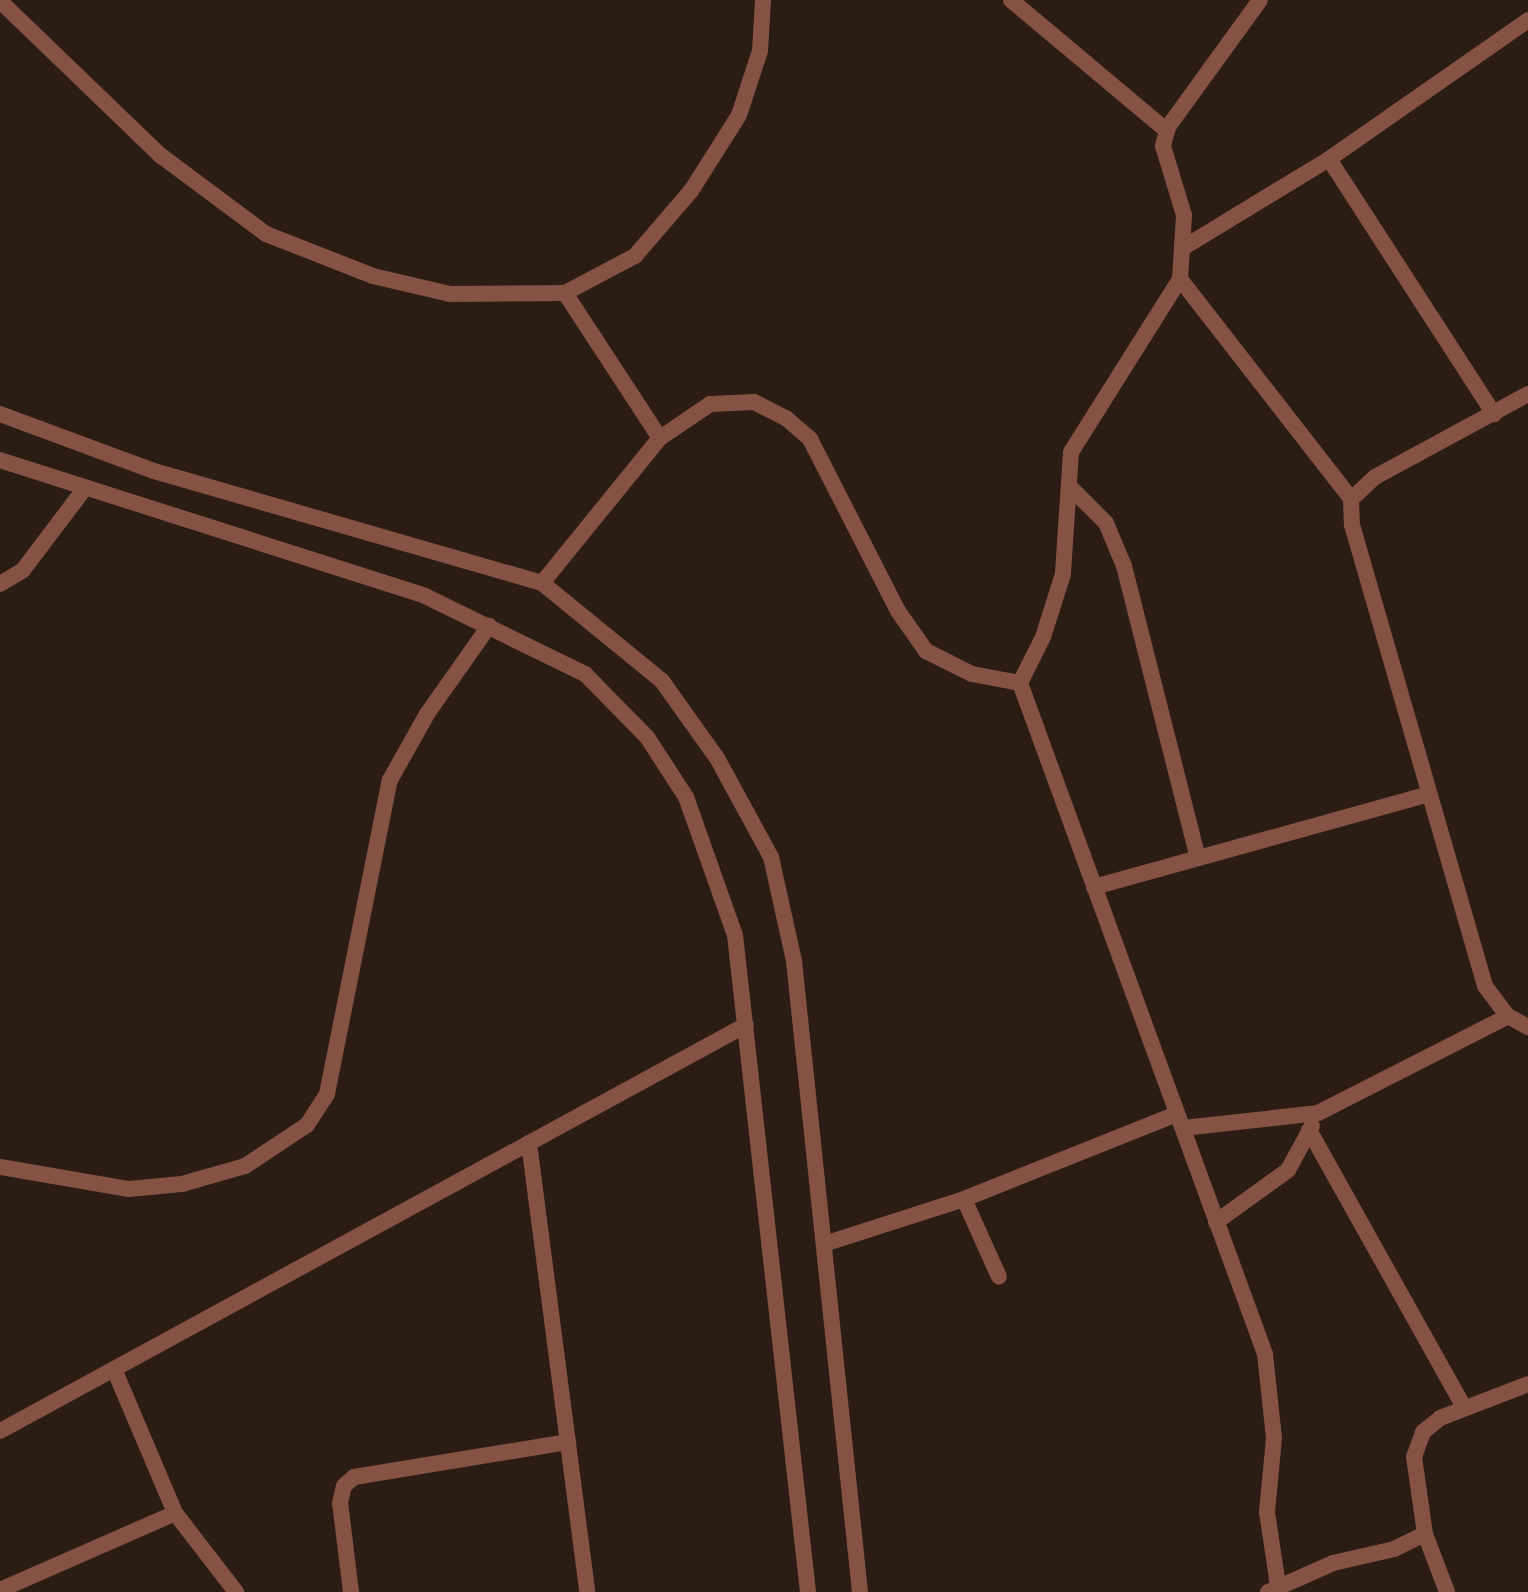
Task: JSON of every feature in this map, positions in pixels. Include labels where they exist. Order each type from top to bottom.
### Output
[{"type":"street","points":[[1,1],[160,155],[266,234],[373,276],[450,294],[565,293],[635,256],[691,191],[739,115],[760,51],[763,0]]},
{"type":"street","points":[[1011,0],[1167,131]]},
{"type":"street","points":[[1260,0],[1167,131],[1163,146],[1184,215],[1186,246],[1180,279],[1071,452],[1072,489],[1063,574],[1043,637],[1020,683],[1270,1376],[1274,1438],[1267,1512],[1273,1589],[1425,1534]]},
{"type":"street","points":[[1186,246],[1329,159],[1528,20]]},
{"type":"street","points":[[1329,159],[1494,414]]},
{"type":"street","points":[[1180,279],[1351,499],[1352,525],[1485,986],[1508,1016],[1528,1027]]},
{"type":"street","points":[[565,293],[660,438]]},
{"type":"street","points":[[1351,499],[1375,477],[1528,394]]},
{"type":"street","points":[[542,583],[660,438],[710,404],[754,402],[786,418],[810,439],[898,611],[926,651],[972,674],[1020,683]]},
{"type":"street","points":[[0,414],[154,471],[542,583],[662,681],[717,758],[771,857],[794,961],[860,1592]]},
{"type":"street","points":[[0,460],[425,596],[585,674],[647,737],[686,797],[735,935],[808,1592]]},
{"type":"street","points":[[0,584],[23,570],[85,488]]},
{"type":"street","points":[[1072,489],[1106,523],[1116,542],[1198,858]]},
{"type":"street","points":[[0,1167],[129,1189],[182,1184],[245,1166],[307,1125],[327,1094],[390,780],[427,714],[489,626]]},
{"type":"street","points":[[1094,887],[1429,794]]},
{"type":"street","points":[[824,1244],[964,1199],[1180,1121],[1318,1113],[1508,1016]]},
{"type":"street","points":[[0,1431],[746,1025]]},
{"type":"street","points":[[1216,1222],[1288,1170],[1318,1113]]},
{"type":"street","points":[[1309,1130],[1464,1407]]},
{"type":"street","points":[[529,1143],[587,1592]]},
{"type":"street","points":[[964,1199],[999,1277]]},
{"type":"street","points":[[114,1369],[175,1513],[236,1592]]},
{"type":"street","points":[[1447,1592],[1425,1534],[1414,1457],[1423,1432],[1464,1407],[1528,1384]]},
{"type":"street","points":[[351,1592],[340,1503],[344,1486],[354,1477],[568,1442]]},
{"type":"street","points":[[0,1590],[175,1513]]}]
